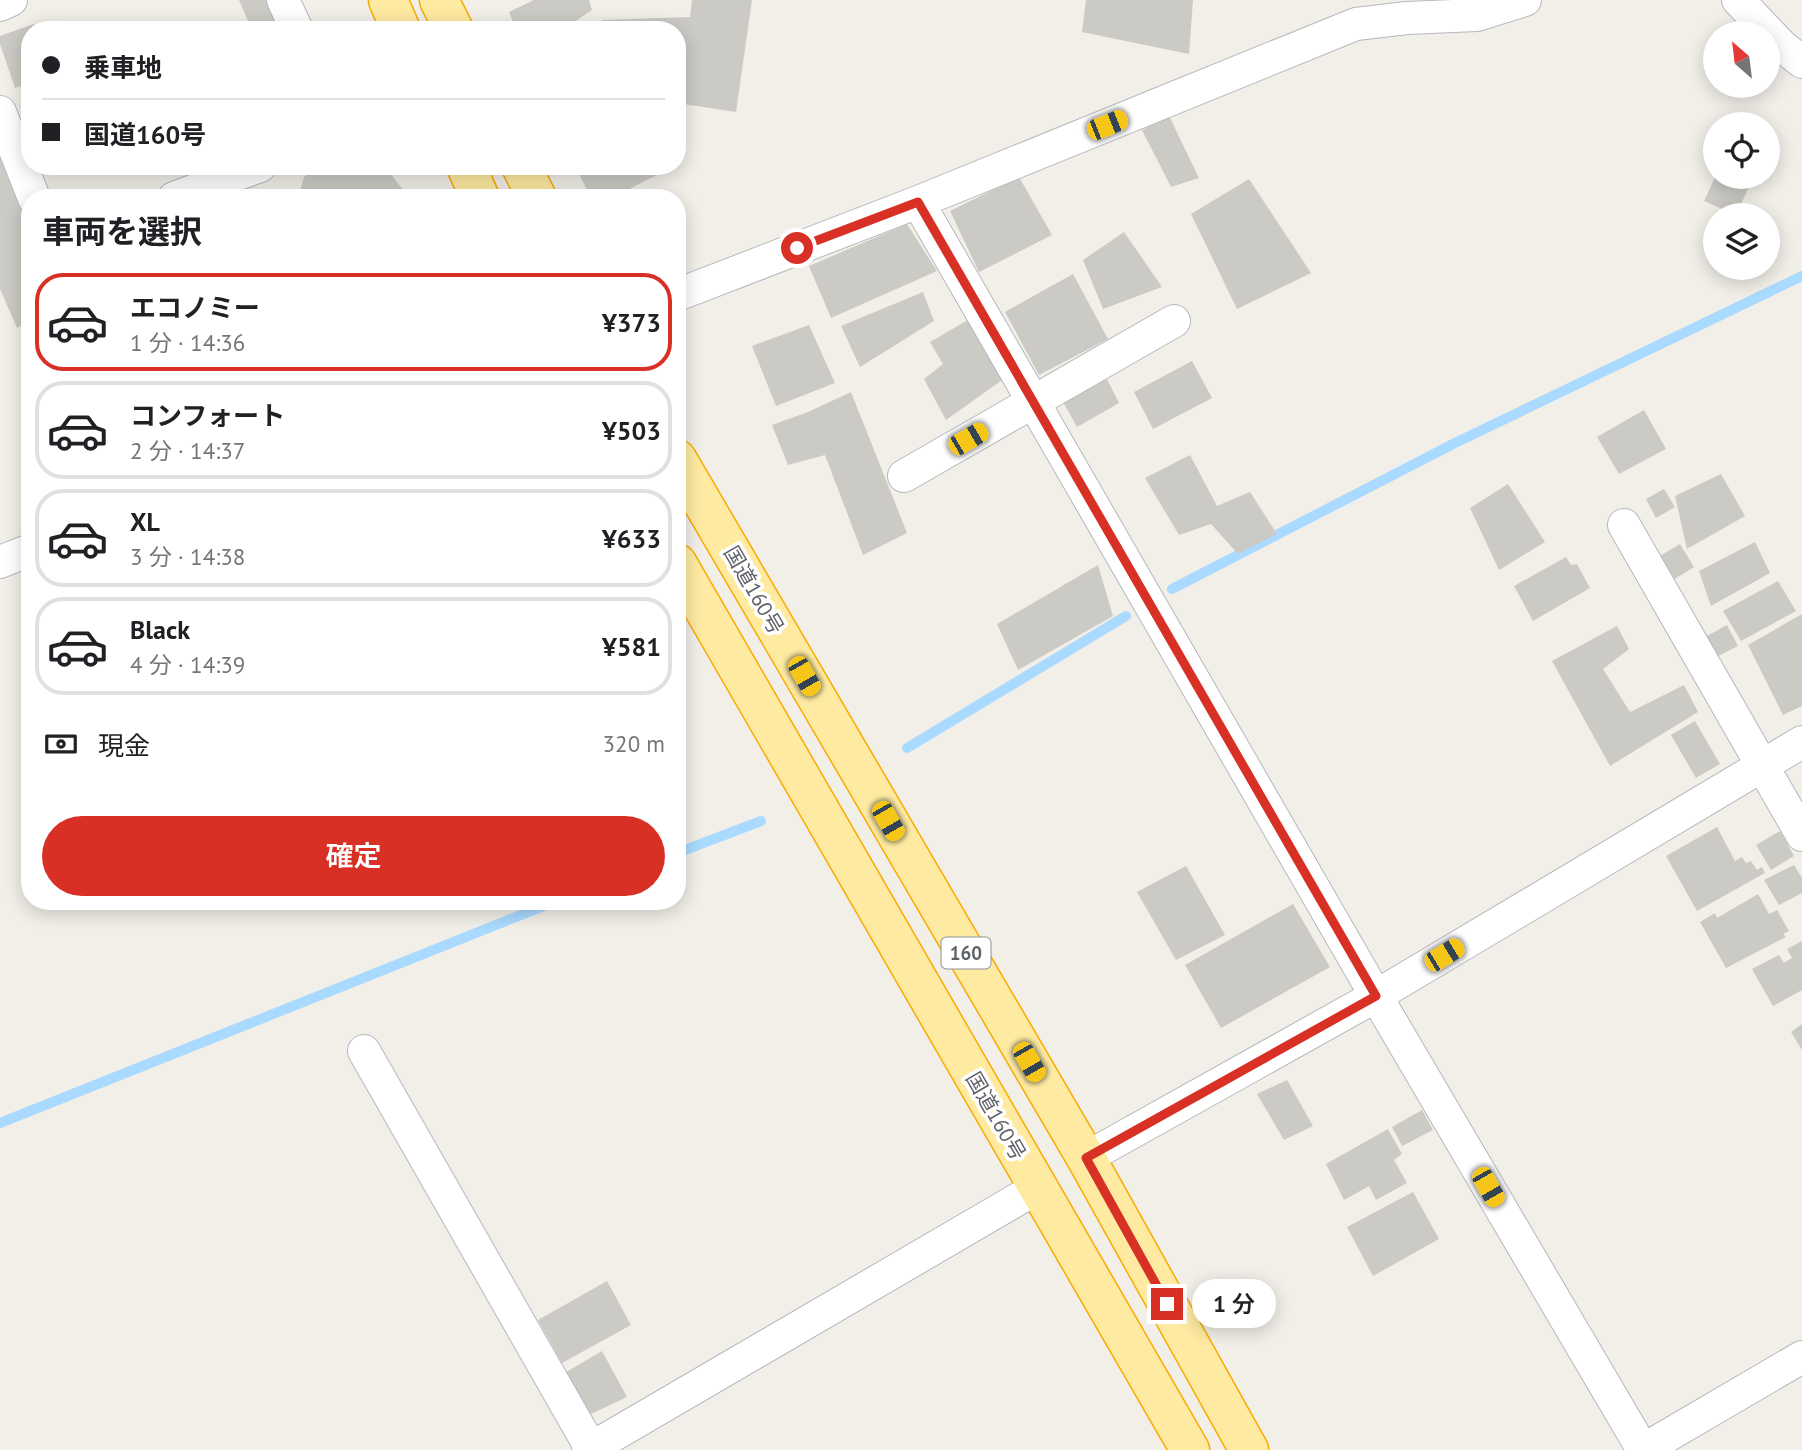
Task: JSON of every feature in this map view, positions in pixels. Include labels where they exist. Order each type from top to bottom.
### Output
[{"type":"highway","points":[[388,0],[397,21]]},
{"type":"highway","points":[[439,0],[449,21]]},
{"type":"highway","name":"国道160号","points":[[686,474],[1086,1158],[1248,1450]]},
{"type":"highway","name":"国道160号","points":[[686,579],[1190,1450]]},
{"type":"street","points":[[0,5],[11,0]]},
{"type":"street","points":[[283,0],[293,21]]},
{"type":"street","points":[[686,292],[918,202],[1356,24],[1407,18],[1477,15],[1525,0]]},
{"type":"street","points":[[1738,0],[1782,46],[1802,61]]},
{"type":"street","points":[[0,112],[21,165]]},
{"type":"street","points":[[198,189],[236,175]]},
{"type":"street","points":[[918,202],[1376,996],[1643,1450],[1802,1357]]},
{"type":"street","points":[[904,477],[1174,321]]},
{"type":"street","points":[[1624,525],[1802,835]]},
{"type":"street","points":[[0,562],[21,554]]},
{"type":"street","points":[[1086,1158],[1376,996],[1802,742]]},
{"type":"street","points":[[364,1051],[591,1449],[1037,1188]]},
{"type":"building","points":[[239,0],[281,0],[290,21],[248,21]]},
{"type":"building","points":[[534,0],[589,0],[592,10],[576,21],[512,21],[509,12]]},
{"type":"building","points":[[692,0],[752,0],[736,112],[686,104],[686,21],[602,21],[690,17]]},
{"type":"building","points":[[1086,0],[1193,0],[1189,54],[1082,32]]},
{"type":"building","points":[[21,29],[21,86],[15,88],[0,44],[0,36]]},
{"type":"building","points":[[1169,116],[1199,178],[1171,187],[1142,130]]},
{"type":"building","points":[[5,155],[25,189],[21,189],[21,326],[17,328],[0,289],[0,157]]},
{"type":"building","points":[[392,175],[402,189],[301,189],[304,177]]},
{"type":"building","points":[[580,175],[656,175],[629,189],[586,189]]},
{"type":"building","points":[[1019,177],[1052,235],[979,272],[950,211]]},
{"type":"building","points":[[1249,179],[1311,273],[1237,309],[1191,214]]},
{"type":"building","points":[[1710,189],[1748,189],[1742,203],[1704,201]]},
{"type":"building","points":[[907,224],[937,271],[831,318],[809,266]]},
{"type":"building","points":[[1124,232],[1162,287],[1103,309],[1083,260]]},
{"type":"building","points":[[1073,274],[1108,339],[1039,375],[1005,312]]},
{"type":"building","points":[[923,292],[934,321],[860,367],[841,326]]},
{"type":"building","points":[[973,317],[1005,378],[946,420],[924,379],[943,364],[930,342]]},
{"type":"building","points":[[809,325],[835,383],[776,406],[752,346]]},
{"type":"building","points":[[1192,361],[1212,398],[1153,429],[1134,392]]},
{"type":"building","points":[[1107,379],[1119,403],[1077,427],[1063,402]]},
{"type":"building","points":[[851,392],[907,533],[863,555],[825,455],[788,465],[772,425]]},
{"type":"building","points":[[1644,410],[1666,449],[1619,474],[1597,437]]},
{"type":"building","points":[[1190,455],[1217,506],[1250,492],[1277,534],[1238,554],[1211,524],[1179,535],[1145,478]]},
{"type":"building","points":[[1721,474],[1745,516],[1687,549],[1675,496]]},
{"type":"building","points":[[1508,484],[1545,542],[1499,570],[1470,508]]},
{"type":"building","points":[[1664,489],[1675,507],[1656,518],[1646,499]]},
{"type":"building","points":[[1755,542],[1770,573],[1711,606],[1699,571]]},
{"type":"building","points":[[1680,544],[1694,567],[1673,580],[1658,557]]},
{"type":"building","points":[[1566,557],[1571,565],[1577,564],[1590,588],[1533,621],[1514,586]]},
{"type":"building","points":[[1098,565],[1113,616],[1018,670],[997,624]]},
{"type":"building","points":[[1778,581],[1796,611],[1741,641],[1723,611]]},
{"type":"building","points":[[1802,614],[1802,706],[1783,715],[1748,645]]},
{"type":"building","points":[[1727,625],[1738,646],[1716,657],[1705,637]]},
{"type":"building","points":[[1617,626],[1629,649],[1603,669],[1630,712],[1684,685],[1698,712],[1610,766],[1552,661]]},
{"type":"building","points":[[1695,721],[1720,764],[1696,778],[1671,735]]},
{"type":"building","points":[[1717,827],[1735,861],[1742,857],[1746,863],[1751,861],[1757,870],[1762,867],[1765,873],[1697,911],[1666,856]]},
{"type":"building","points":[[1780,831],[1794,856],[1771,870],[1756,845]]},
{"type":"building","points":[[1794,865],[1802,878],[1802,893],[1779,905],[1764,880]]},
{"type":"building","points":[[1186,866],[1225,935],[1176,960],[1137,892]]},
{"type":"building","points":[[1758,894],[1769,914],[1777,910],[1789,931],[1783,934],[1786,937],[1726,968],[1700,922],[1715,913],[1717,918]]},
{"type":"building","points":[[1293,904],[1330,967],[1221,1028],[1185,965]]},
{"type":"building","points":[[1802,941],[1802,990],[1773,1006],[1752,969],[1779,955],[1784,963],[1792,958],[1787,949]]},
{"type":"building","points":[[1802,1024],[1802,1050],[1791,1032]]},
{"type":"building","points":[[1287,1080],[1313,1126],[1284,1140],[1257,1094]]},
{"type":"building","points":[[1422,1110],[1433,1130],[1402,1146],[1392,1127]]},
{"type":"building","points":[[1388,1129],[1402,1154],[1394,1160],[1407,1183],[1376,1200],[1369,1186],[1344,1200],[1326,1164]]},
{"type":"building","points":[[1413,1192],[1439,1239],[1373,1276],[1347,1227]]},
{"type":"building","points":[[607,1281],[631,1325],[562,1363],[538,1320]]},
{"type":"building","points":[[602,1351],[627,1397],[589,1415],[566,1372]]},
{"type":"waterway","points":[[1172,589],[1455,443],[1802,276]]},
{"type":"waterway","points":[[907,748],[1126,616]]},
{"type":"waterway","points":[[686,850],[761,821]]},
{"type":"waterway","points":[[0,1123],[533,910]]},
{"type":"route","points":[[797,248],[918,202],[1376,996],[1086,1158],[1167,1304]]}]
